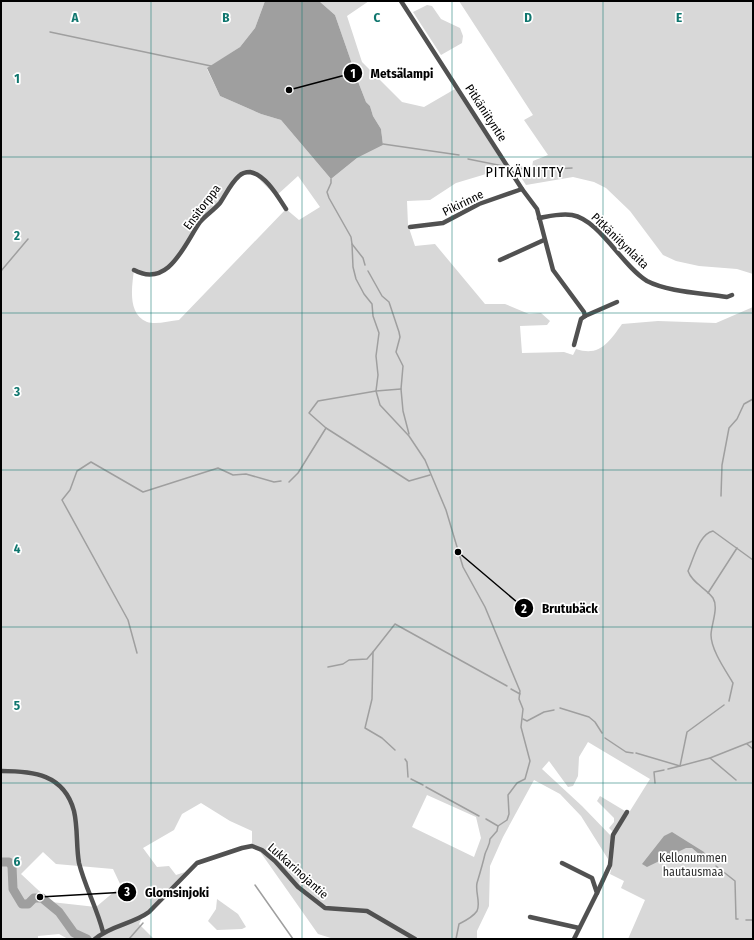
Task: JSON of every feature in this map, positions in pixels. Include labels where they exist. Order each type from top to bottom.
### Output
[{"type":"street","name":"Pitkäniityntie","points":[[401,1],[522,189],[533,202],[539,218],[550,262],[557,278],[584,312],[585,316]]},
{"type":"street","name":"Ensitorppa","points":[[134,270],[151,273],[168,267],[184,250],[200,223],[219,204],[236,179],[242,173],[248,172],[261,177],[286,209]]},
{"type":"street","name":"Pikirinne","points":[[410,227],[443,224],[479,204],[522,189]]},
{"type":"street","name":"Pitkäniitynlaita","points":[[539,218],[560,215],[580,217],[594,228],[635,271],[646,280],[653,283],[664,287],[727,296],[732,295]]},
{"type":"street","points":[[500,260],[544,240]]},
{"type":"street","points":[[574,345],[582,319],[585,316],[617,302]]},
{"type":"street","points":[[1,771],[19,771],[43,774],[60,786],[70,801],[74,812],[79,862],[103,932]]},
{"type":"street","points":[[574,939],[610,865],[613,835],[627,812]]},
{"type":"street","name":"Lukkarinojantie","points":[[95,939],[103,932],[142,918],[198,863],[207,858],[252,846],[264,850],[298,887],[325,908],[367,911],[415,939]]},
{"type":"street","points":[[562,862],[592,878],[597,893]]},
{"type":"street","points":[[530,917],[579,928]]},
{"type":"green space","name":"Kellonummen hautausmaa","points":[[1,1],[265,1],[255,28],[240,47],[207,69],[220,96],[261,114],[281,120],[331,179],[357,158],[383,145],[381,129],[373,116],[370,106],[366,102],[335,15],[319,1],[369,1],[347,16],[362,62],[402,102],[424,107],[455,89],[506,168],[456,183],[430,200],[407,201],[408,225],[415,246],[435,244],[485,304],[505,304],[529,314],[541,313],[550,321],[547,325],[520,326],[522,353],[564,352],[573,355],[576,349],[591,351],[603,346],[613,337],[622,324],[658,321],[716,323],[753,307],[753,939],[628,939],[645,900],[621,888],[624,881],[610,874],[614,840],[615,835],[650,779],[588,742],[579,757],[578,776],[573,786],[568,787],[549,761],[542,769],[582,806],[611,836],[608,859],[581,816],[560,794],[534,780],[503,837],[490,866],[489,906],[477,931],[477,939],[334,939],[318,934],[261,853],[252,845],[252,831],[230,821],[201,803],[182,814],[174,830],[143,848],[157,867],[169,866],[176,875],[185,872],[142,918],[139,924],[154,939],[68,939],[59,934],[38,936],[38,939],[1,939]],"holes":[[[242,173],[254,174],[276,196],[298,176],[320,207],[299,220],[286,209],[179,320],[154,323],[147,322],[136,313],[132,299],[134,270],[156,272],[164,270],[171,265],[182,252],[201,222]],[[427,795],[476,817],[481,838],[474,857],[412,827]],[[43,852],[56,864],[113,869],[121,886],[96,907],[51,902],[21,874]]]},
{"type":"green space","points":[[459,1],[753,2],[753,274],[737,269],[699,266],[676,261],[663,255],[630,211],[606,188],[594,182],[573,177],[526,185],[513,165],[532,168],[533,161],[548,155],[524,120],[533,115]]},
{"type":"green space","points":[[427,5],[432,6],[441,19],[460,28],[463,36],[462,43],[441,55],[413,12]]},
{"type":"green space","points":[[600,796],[625,811],[613,832],[609,828],[614,822],[614,818],[597,801]]},
{"type":"green space","points":[[217,899],[238,914],[246,927],[242,929],[217,930],[208,921],[216,909]]},
{"type":"shaded area","points":[[265,1],[319,1],[335,15],[366,102],[370,106],[373,116],[381,129],[383,145],[357,158],[331,179],[281,120],[261,114],[220,96],[207,68],[240,47],[255,28]]},
{"type":"shaded area","points":[[672,832],[704,852],[708,859],[706,860],[692,848],[686,848],[647,867],[642,864],[664,836]]},
{"type":"waterway","points":[[50,32],[211,66]]},
{"type":"waterway","points":[[383,144],[459,155]]},
{"type":"waterway","points":[[468,159],[503,166]]},
{"type":"waterway","points":[[517,168],[533,170],[572,168]]},
{"type":"waterway","points":[[331,179],[327,192],[351,237],[353,267],[356,279],[364,294],[372,304],[373,316],[379,333],[376,356],[378,375],[376,391],[380,405],[409,436],[425,460],[446,510],[463,567],[485,607],[520,691],[519,699],[523,709],[521,727],[530,761],[525,779],[517,783],[508,795],[509,814],[507,820],[498,826],[497,831],[490,839],[477,883],[477,911],[471,917],[459,924],[456,939]]},
{"type":"waterway","points":[[1,271],[28,239]]},
{"type":"waterway","points":[[352,244],[363,258],[365,265]]},
{"type":"waterway","points":[[368,271],[382,296],[389,302],[399,332],[400,337],[396,352],[403,366],[401,389],[403,411],[409,434]]},
{"type":"waterway","points":[[326,428],[309,413],[318,401],[376,391],[401,389]]},
{"type":"waterway","points":[[721,496],[722,465],[729,428],[737,419],[744,404],[753,399]]},
{"type":"waterway","points":[[289,482],[298,473],[326,428],[409,481],[430,475]]},
{"type":"waterway","points":[[137,653],[128,620],[62,500],[70,490],[77,471],[91,462],[143,492],[218,468],[233,475],[246,474],[274,482],[281,481]]},
{"type":"waterway","points":[[729,701],[733,683],[713,647],[711,635],[715,602],[710,594],[693,579],[688,571],[695,553],[704,537],[713,531],[753,560]]},
{"type":"waterway","points":[[708,593],[737,548]]},
{"type":"waterway","points":[[395,750],[382,738],[365,728],[372,699],[373,652],[395,624],[507,686]]},
{"type":"waterway","points":[[328,667],[343,664],[349,660],[367,659],[373,652]]},
{"type":"waterway","points":[[511,689],[520,694]]},
{"type":"waterway","points":[[668,769],[680,766],[687,732],[724,705]]},
{"type":"waterway","points":[[560,708],[589,717],[595,722],[602,733]]},
{"type":"waterway","points":[[523,719],[527,721],[544,712],[554,710]]},
{"type":"waterway","points":[[605,738],[626,752],[633,753]]},
{"type":"waterway","points":[[636,753],[680,766],[710,758],[753,741]]},
{"type":"waterway","points":[[747,744],[753,749]]},
{"type":"waterway","points":[[710,758],[736,780]]},
{"type":"waterway","points":[[405,759],[407,762],[408,777]]},
{"type":"waterway","points":[[655,783],[654,772],[664,770]]},
{"type":"waterway","points":[[411,779],[423,785]]},
{"type":"waterway","points":[[426,787],[479,816]]},
{"type":"waterway","points":[[486,819],[498,826]]},
{"type":"waterway","points":[[708,859],[712,863]]},
{"type":"waterway","points":[[1,862],[9,862],[12,866],[13,889],[22,904],[28,904],[34,898],[42,898],[59,912],[74,933],[87,939]]},
{"type":"waterway","points":[[716,866],[735,881],[736,919],[738,919]]},
{"type":"waterway","points":[[255,885],[293,939]]},
{"type":"waterway","points":[[746,920],[753,920]]},
{"type":"waterway","points":[[129,939],[143,923]]},
{"type":"place","name":"Metsälampi","points":[[289,90]]},
{"type":"place","name":"Brutubäck","points":[[458,552]]},
{"type":"place","name":"Glomsinjoki","points":[[40,897]]},
{"type":"district","name":"PITKÄNIITTY","points":[[525,172]]}]
